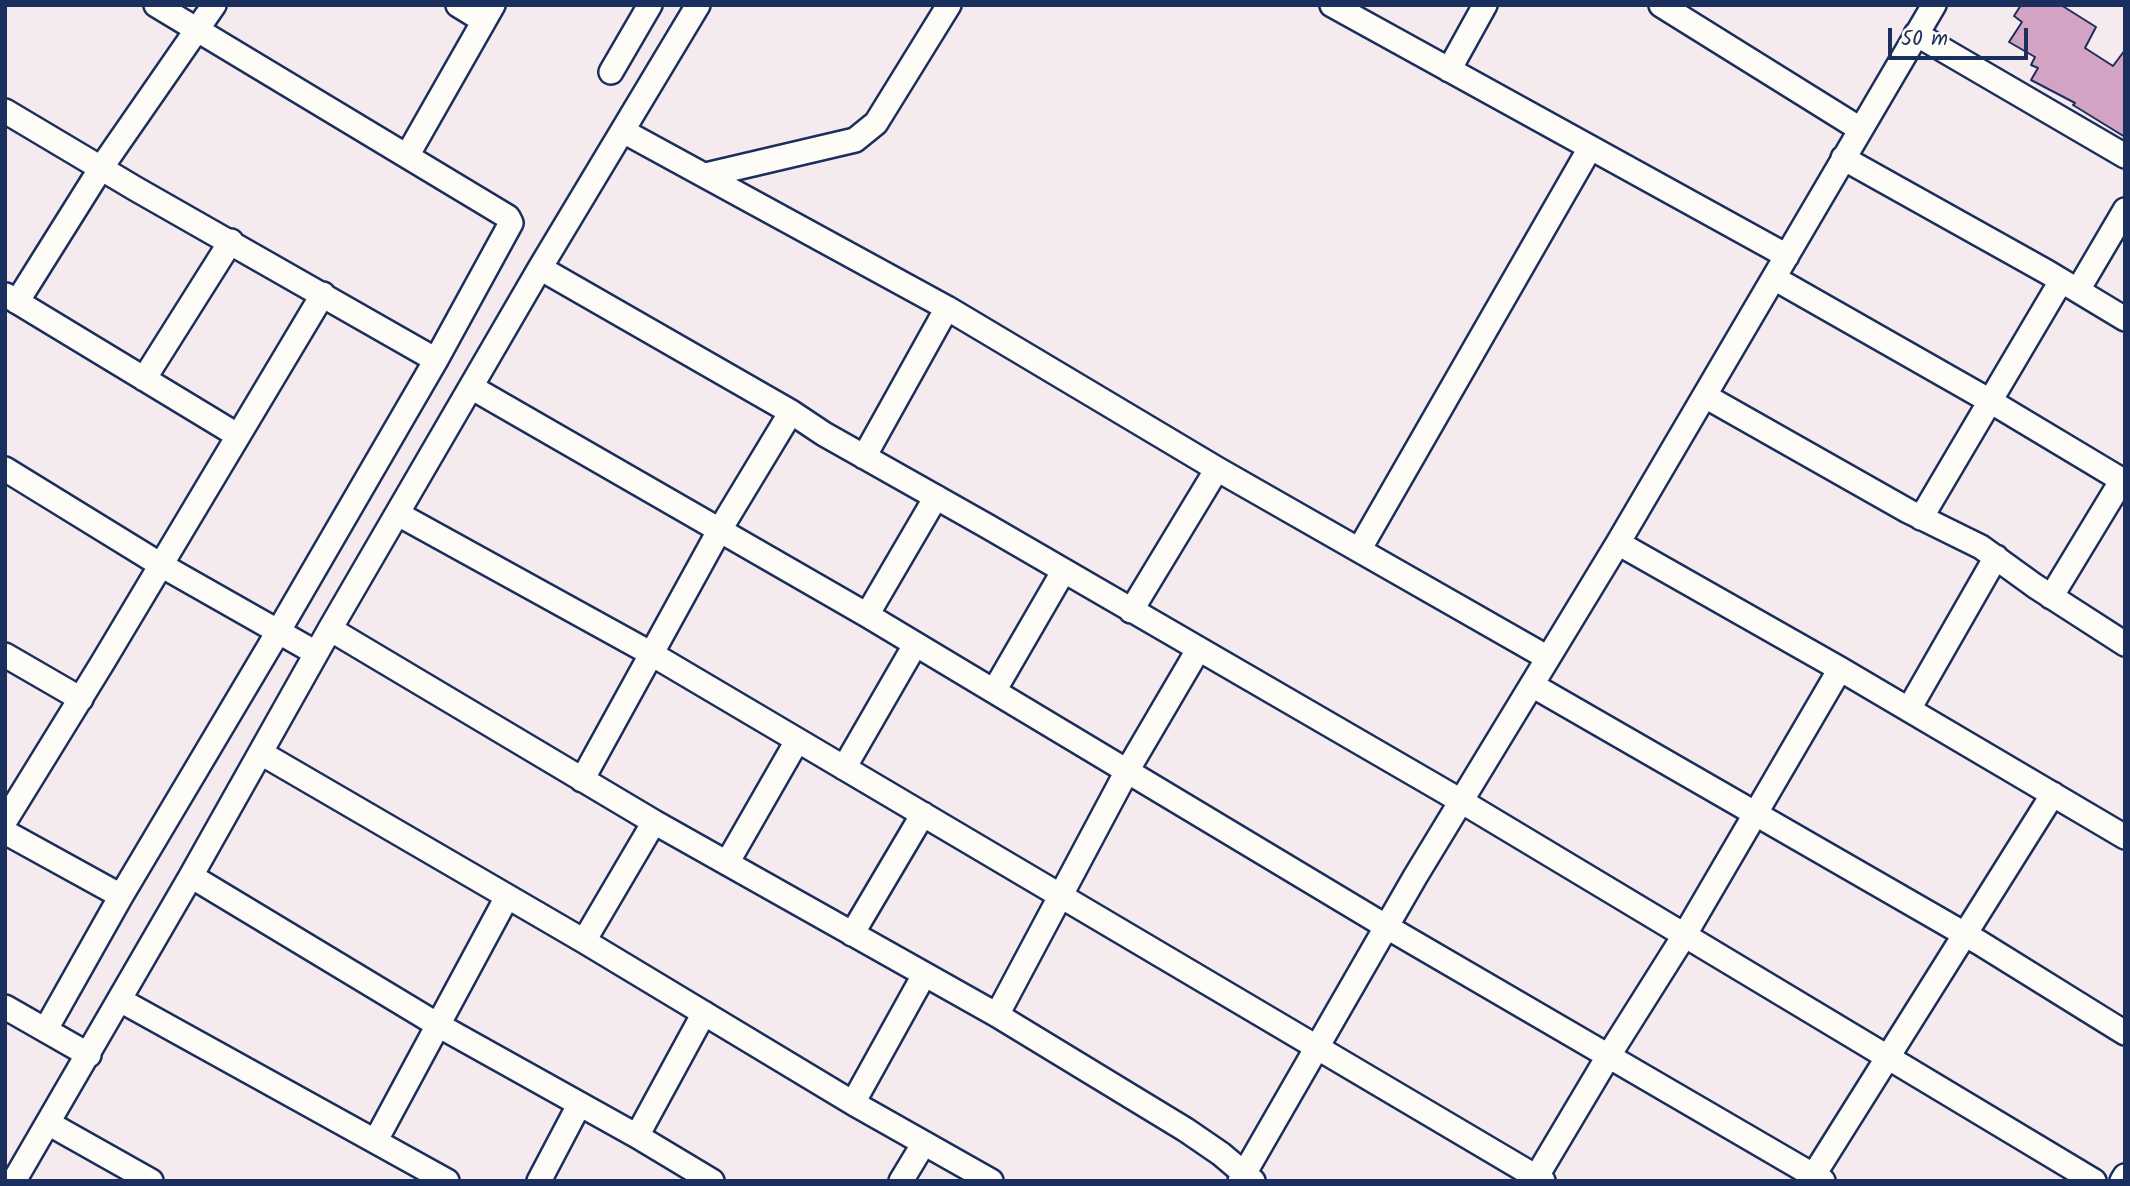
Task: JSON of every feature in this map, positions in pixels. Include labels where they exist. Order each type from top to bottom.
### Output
[{"type":"street","points":[[46,1029],[121,896],[436,360],[511,223],[508,217],[156,5]]},
{"type":"street","points":[[214,5],[11,298],[237,435]]},
{"type":"street","points":[[407,156],[489,13],[458,5]]},
{"type":"street","points":[[611,72],[650,5]]},
{"type":"street","points":[[15,1181],[316,653],[540,268],[698,5]]},
{"type":"street","points":[[705,175],[855,140],[876,123],[949,5]]},
{"type":"street","points":[[1332,5],[1787,256]]},
{"type":"street","points":[[1449,70],[1485,5]]},
{"type":"street","points":[[1661,5],[1860,129]]},
{"type":"street","points":[[330,629],[654,822],[998,1015],[1186,1130],[1221,1154],[1246,1179],[1317,1047],[1461,801],[1705,396],[1916,34],[1927,8]]},
{"type":"street","points":[[1916,34],[2125,156]]},
{"type":"street","points":[[5,112],[436,360]]},
{"type":"street","points":[[624,131],[947,308],[1217,469],[1548,658]]},
{"type":"street","points":[[1359,550],[1590,148]]},
{"type":"street","points":[[1843,158],[2125,319]]},
{"type":"street","points":[[1921,518],[1990,401],[2125,210]]},
{"type":"street","points":[[144,379],[231,241]]},
{"type":"street","points":[[540,268],[1461,801],[2094,1181]]},
{"type":"street","points":[[1774,278],[1990,401],[2123,481],[2052,597]]},
{"type":"street","points":[[5,821],[323,294]]},
{"type":"street","points":[[864,457],[947,308]]},
{"type":"street","points":[[471,387],[867,615],[1387,927],[1816,1179],[1964,934],[2053,794]]},
{"type":"street","points":[[1705,396],[1921,518],[1981,547],[2052,597],[2125,643]]},
{"type":"street","points":[[582,780],[719,531],[791,412]]},
{"type":"street","points":[[5,469],[161,565],[316,653]]},
{"type":"street","points":[[1131,611],[1217,469]]},
{"type":"street","points":[[867,615],[936,497]]},
{"type":"street","points":[[398,514],[650,653],[1538,1180],[1609,1055],[1684,936],[1840,669]]},
{"type":"street","points":[[1618,543],[1909,709],[2125,837]]},
{"type":"street","points":[[1909,709],[1996,557]]},
{"type":"street","points":[[993,691],[1063,572]]},
{"type":"street","points":[[845,768],[915,645]]},
{"type":"street","points":[[998,1015],[1127,771],[1198,650]]},
{"type":"street","points":[[5,655],[81,699]]},
{"type":"street","points":[[1532,685],[1964,934],[2125,1033]]},
{"type":"street","points":[[727,863],[797,741]]},
{"type":"street","points":[[261,753],[853,1103],[991,1181]]},
{"type":"street","points":[[852,934],[923,814]]},
{"type":"street","points":[[584,942],[654,822]]},
{"type":"street","points":[[5,832],[121,896]]},
{"type":"street","points":[[191,876],[438,1025],[712,1181]]},
{"type":"street","points":[[376,1140],[508,897]]},
{"type":"street","points":[[853,1103],[924,975]]},
{"type":"street","points":[[120,1000],[444,1180]]},
{"type":"street","points":[[5,1007],[89,1055]]},
{"type":"street","points":[[637,1136],[704,1013]]},
{"type":"street","points":[[540,1181],[579,1105]]},
{"type":"street","points":[[48,1124],[151,1181]]},
{"type":"street","points":[[901,1181],[924,1143]]},
{"type":"street","points":[[2122,1181],[2125,1176]]},
{"type":"building","points":[[2021,5],[2061,5],[2096,27],[2085,48],[2113,66],[2125,50],[2125,137],[2073,105],[2075,103],[2031,80],[2038,68],[2031,65],[2035,57],[2009,42],[2022,22],[2014,16]]}]
